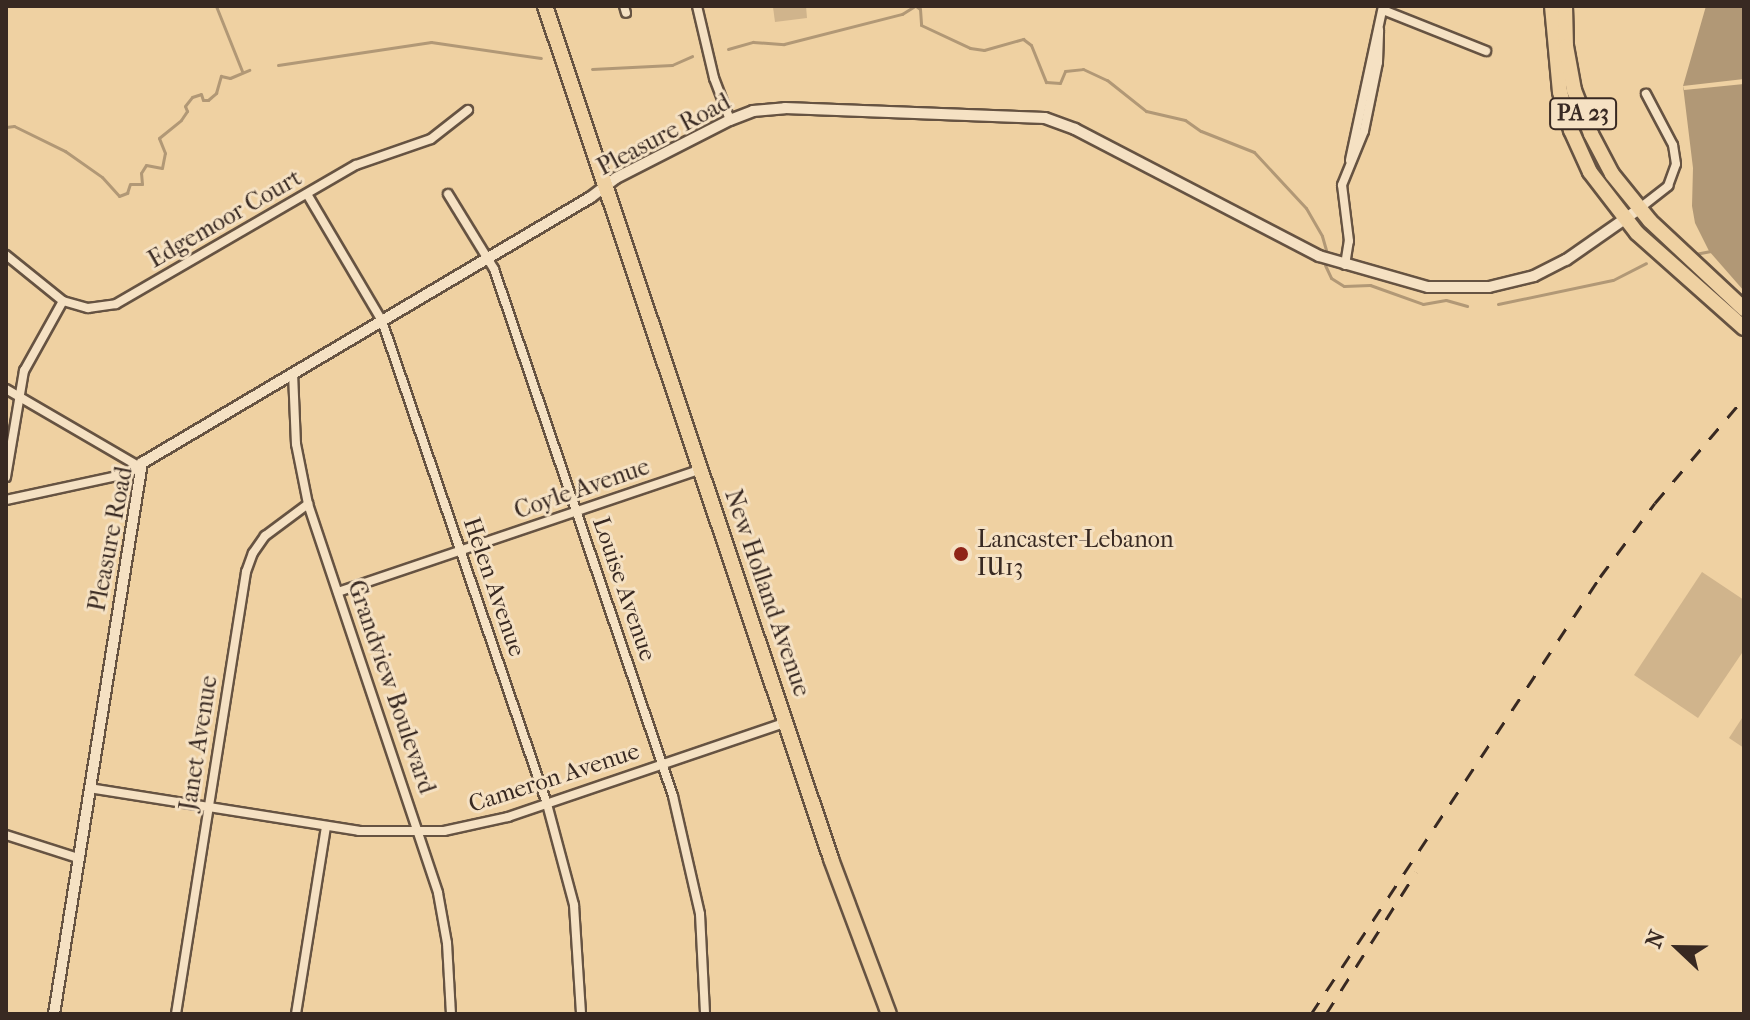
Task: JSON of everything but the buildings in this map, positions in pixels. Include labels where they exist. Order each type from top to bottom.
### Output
[{"type":"main road","name":"New Holland Avenue","points":[[545,6],[844,895],[889,1014]]},
{"type":"main road","name":"PA 23","points":[[1552,6],[1555,60],[1567,119],[1590,172],[1625,219],[1744,328]]},
{"type":"main road","name":"PA 23","points":[[1565,6],[1568,60],[1578,103],[1605,163],[1639,209],[1744,309]]},
{"type":"street","points":[[697,6],[714,78],[730,120]]},
{"type":"street","points":[[1345,265],[1349,241],[1342,192],[1383,8],[1486,51]]},
{"type":"street","name":"Pleasure Road","points":[[54,1014],[140,467],[606,186],[730,120],[753,111],[785,108],[1045,118],[1075,129],[1298,246],[1345,265],[1428,287],[1475,289],[1504,285],[1558,265],[1668,186],[1676,164],[1673,145],[1646,94]]},
{"type":"street","name":"Edgemoor Court","points":[[63,301],[97,308],[126,301],[364,161],[431,139],[468,110]]},
{"type":"street","name":"Helen Avenue","points":[[307,194],[382,321],[547,804],[574,905],[581,1014]]},
{"type":"street","name":"Louise Avenue","points":[[448,194],[488,258],[662,764],[695,882],[703,950],[705,1014]]},
{"type":"street","points":[[6,255],[63,301],[26,365],[18,396],[6,477]]},
{"type":"street","name":"Grandview Boulevard","points":[[293,373],[296,444],[308,504],[419,834],[443,915],[451,1014]]},
{"type":"street","points":[[6,389],[140,467]]},
{"type":"street","points":[[6,500],[122,475],[140,467]]},
{"type":"street","name":"Coyle Avenue","points":[[338,592],[702,469]]},
{"type":"street","name":"Janet Avenue","points":[[176,1014],[249,562],[265,536],[308,504]]},
{"type":"street","name":"Cameron Avenue","points":[[89,788],[326,826],[419,834],[479,825],[788,722]]},
{"type":"street","points":[[296,1014],[326,826]]},
{"type":"street","points":[[6,835],[78,858]]},
{"type":"shaded area","points":[[806,6],[807,18],[775,22],[773,7]]},
{"type":"shaded area","points":[[1706,6],[1744,6],[1744,291],[1709,251],[1695,223],[1692,206],[1693,168],[1683,86]]},
{"type":"shaded area","points":[[1702,572],[1744,600],[1744,650],[1698,718],[1634,675]]},
{"type":"shaded area","points":[[1744,715],[1744,748],[1729,738]]},
{"type":"pier","points":[[1744,79],[1744,84],[1684,90],[1683,86]]},
{"type":"waterway","points":[[216,6],[242,71]]},
{"type":"waterway","points":[[728,49],[753,42],[784,44],[902,14],[915,6]]},
{"type":"waterway","points":[[916,6],[920,9],[921,25],[970,48],[984,50],[1023,39],[1031,45],[1046,82],[1060,83],[1065,71],[1083,69],[1107,80],[1146,111],[1185,120],[1201,131],[1254,152],[1306,208],[1322,236],[1327,254]]},
{"type":"waterway","points":[[278,65],[431,42],[541,58]]},
{"type":"waterway","points":[[592,69],[672,65],[692,56]]},
{"type":"waterway","points":[[6,127],[14,126],[65,151],[102,177],[119,196],[127,193],[130,184],[142,184],[141,173],[146,165],[162,168],[165,153],[159,138],[181,120],[187,111],[185,106],[192,97],[201,94],[203,100],[208,100],[216,93],[221,76],[230,78],[249,70]]},
{"type":"waterway","points":[[1695,254],[1711,251]]},
{"type":"waterway","points":[[1498,304],[1613,280],[1646,263]]},
{"type":"waterway","points":[[1325,265],[1331,278],[1344,286],[1370,285],[1423,304],[1446,300],[1467,306]]},
{"type":"railway","points":[[1311,1014],[1600,577],[1655,503],[1744,398]]},
{"type":"railway","points":[[1326,1014],[1416,872]]},
{"type":"place","name":"Lancaster-Lebanon IU13","points":[[961,554]]}]
